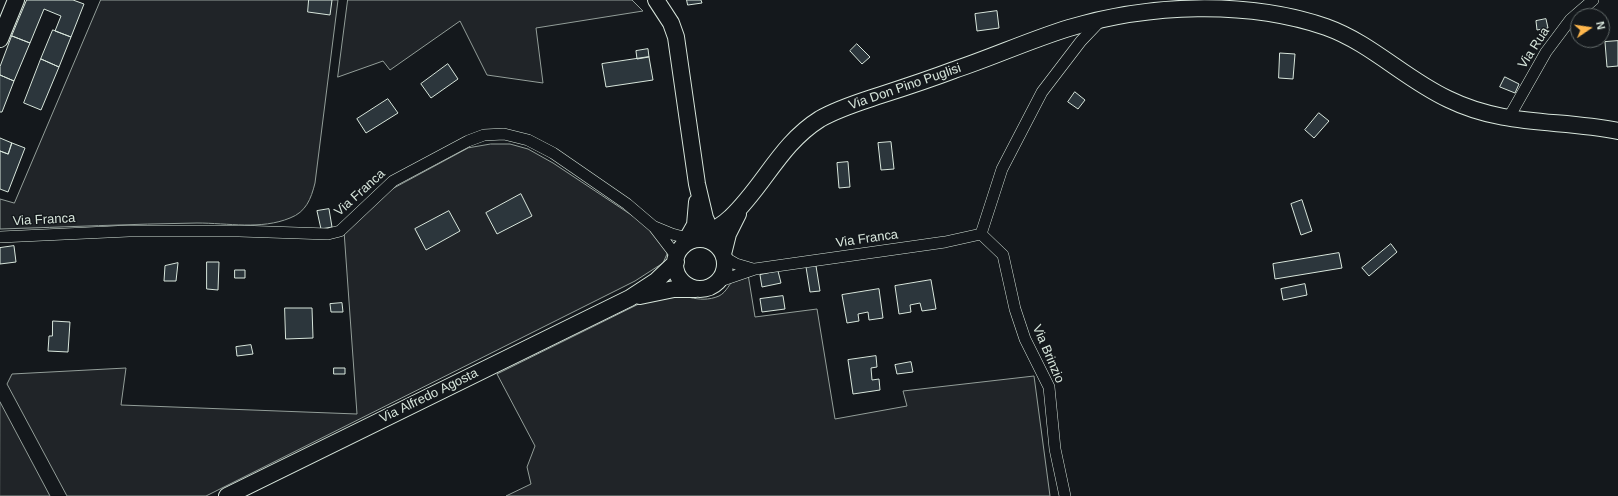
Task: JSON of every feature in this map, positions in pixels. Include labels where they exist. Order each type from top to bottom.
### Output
[{"type":"street","points":[[0,38],[16,0]]},
{"type":"street","points":[[656,0],[672,23],[676,37],[697,184],[699,245],[679,276],[690,287],[697,289]]},
{"type":"street","name":"Via Rua","points":[[1508,119],[1546,52],[1570,20],[1593,0]]},
{"type":"street","name":"Via Don Pino Puglisi","points":[[741,207],[785,148],[802,132],[843,107],[958,69],[1067,28],[1103,18],[1145,12],[1207,8],[1254,12],[1297,19],[1326,27],[1359,42],[1424,86],[1449,100],[1508,119],[1618,131]]},
{"type":"street","points":[[981,234],[1002,169],[1042,92],[1081,41],[1103,18]]},
{"type":"street","name":"Via Franca","points":[[0,237],[129,231],[239,231],[273,234],[328,234],[340,231],[393,181],[468,141],[484,135],[504,134],[528,140],[553,153],[627,204],[654,227]]},
{"type":"street","points":[[654,227],[699,245],[728,234],[741,207]]},
{"type":"street","name":"Via Alfredo Agosta","points":[[228,496],[630,298],[656,280],[699,245],[729,220],[741,207]]},
{"type":"street","points":[[654,227],[699,245],[736,264],[755,269]]},
{"type":"street","points":[[672,234],[684,232],[724,271],[717,282]]},
{"type":"street","name":"Via Franca","points":[[755,269],[944,242],[981,234]]},
{"type":"street","name":"Via Brinzio","points":[[981,234],[1003,255],[1015,310],[1025,339],[1050,387],[1055,450],[1066,496]]},
{"type":"street","points":[[717,282],[755,269]]},
{"type":"street","name":"Via Alfredo Agosta","points":[[630,298],[661,291],[704,289],[717,282]]},
{"type":"shaded area","points":[[101,0],[338,0],[315,183],[310,200],[304,209],[296,215],[279,222],[256,225],[197,223],[0,229],[0,199],[14,203]]},
{"type":"shaded area","points":[[348,0],[632,0],[643,11],[536,28],[543,83],[487,75],[460,21],[390,70],[383,61],[338,77]]},
{"type":"shaded area","points":[[491,144],[510,144],[528,149],[553,163],[651,228],[666,246],[667,254],[663,263],[635,281],[206,496],[67,496],[7,384],[12,374],[126,368],[121,405],[357,414],[344,231],[392,189],[468,148]]},
{"type":"shaded area","points":[[748,274],[755,317],[817,309],[835,419],[907,406],[903,391],[1034,376],[1050,496],[506,496],[531,484],[527,467],[535,446],[497,374],[661,293],[676,294],[697,299],[711,298],[722,294],[736,278]]},
{"type":"shaded area","points":[[0,402],[50,496],[0,496]]},
{"type":"building","points":[[27,0],[73,0],[84,4],[71,37],[55,31],[61,16],[44,9],[30,43],[12,36]]},
{"type":"building","points":[[309,0],[332,0],[330,15],[308,12]]},
{"type":"building","points":[[687,0],[701,0],[702,3],[688,5]]},
{"type":"building","points":[[997,11],[999,28],[977,31],[975,14]]},
{"type":"building","points":[[1546,19],[1548,28],[1537,30],[1536,21]]},
{"type":"building","points":[[53,30],[71,37],[59,67],[41,59]]},
{"type":"building","points":[[12,36],[30,43],[14,81],[0,75],[0,67]]},
{"type":"building","points":[[1618,41],[1618,66],[1607,67],[1605,48],[1610,48],[1610,42]]},
{"type":"building","points":[[857,44],[870,57],[862,64],[850,51]]},
{"type":"building","points":[[648,49],[649,57],[637,59],[636,51]]},
{"type":"building","points":[[1280,53],[1295,54],[1293,79],[1279,78]]},
{"type":"building","points":[[649,57],[653,80],[606,87],[602,64]]},
{"type":"building","points":[[41,59],[59,67],[41,110],[24,103]]},
{"type":"building","points":[[448,64],[458,79],[431,98],[421,84]]},
{"type":"building","points":[[0,75],[14,81],[2,112],[0,112]]},
{"type":"building","points":[[1505,77],[1519,84],[1515,93],[1500,87]]},
{"type":"building","points":[[1075,92],[1085,100],[1078,109],[1068,102]]},
{"type":"building","points":[[388,99],[398,113],[366,133],[357,119]]},
{"type":"building","points":[[1319,113],[1329,121],[1314,138],[1305,130]]},
{"type":"building","points":[[0,138],[12,143],[8,154],[0,151]]},
{"type":"building","points":[[891,142],[894,169],[881,170],[878,143]]},
{"type":"building","points":[[12,143],[25,148],[8,192],[0,189],[0,151],[8,154]]},
{"type":"building","points":[[848,162],[850,187],[839,188],[837,163]]},
{"type":"building","points":[[521,194],[532,216],[497,234],[486,213]]},
{"type":"building","points":[[1302,200],[1312,231],[1301,235],[1291,204]]},
{"type":"building","points":[[329,209],[332,227],[321,229],[317,211]]},
{"type":"building","points":[[449,211],[460,231],[426,250],[415,229]]},
{"type":"building","points":[[1391,244],[1397,252],[1369,276],[1362,268]]},
{"type":"building","points":[[14,246],[16,262],[0,264],[0,248]]},
{"type":"building","points":[[1339,253],[1342,268],[1275,279],[1273,264]]},
{"type":"building","points":[[207,262],[219,262],[218,290],[207,289]]},
{"type":"building","points":[[178,263],[176,281],[164,281],[165,266]]},
{"type":"building","points":[[816,266],[820,291],[810,292],[806,267]]},
{"type":"building","points":[[235,270],[245,270],[245,278],[235,278]]},
{"type":"building","points":[[778,271],[781,283],[762,287],[760,275]]},
{"type":"building","points":[[931,280],[936,309],[922,311],[920,303],[910,305],[911,312],[899,314],[895,286]]},
{"type":"building","points":[[1305,284],[1307,295],[1283,300],[1281,289]]},
{"type":"building","points":[[879,289],[883,318],[869,320],[868,312],[858,314],[859,321],[847,323],[842,295]]},
{"type":"building","points":[[783,296],[785,309],[762,312],[760,299]]},
{"type":"building","points":[[342,303],[343,312],[331,312],[330,304]]},
{"type":"building","points":[[285,308],[312,308],[313,338],[286,339]]},
{"type":"building","points":[[53,321],[70,322],[68,352],[48,351],[49,336],[52,336]]},
{"type":"building","points":[[251,345],[253,354],[237,356],[236,347]]},
{"type":"building","points":[[876,356],[877,367],[871,368],[872,380],[879,379],[880,390],[853,394],[848,360]]},
{"type":"building","points":[[911,362],[913,372],[897,374],[895,365]]},
{"type":"building","points":[[334,368],[345,368],[345,374],[334,374]]}]
